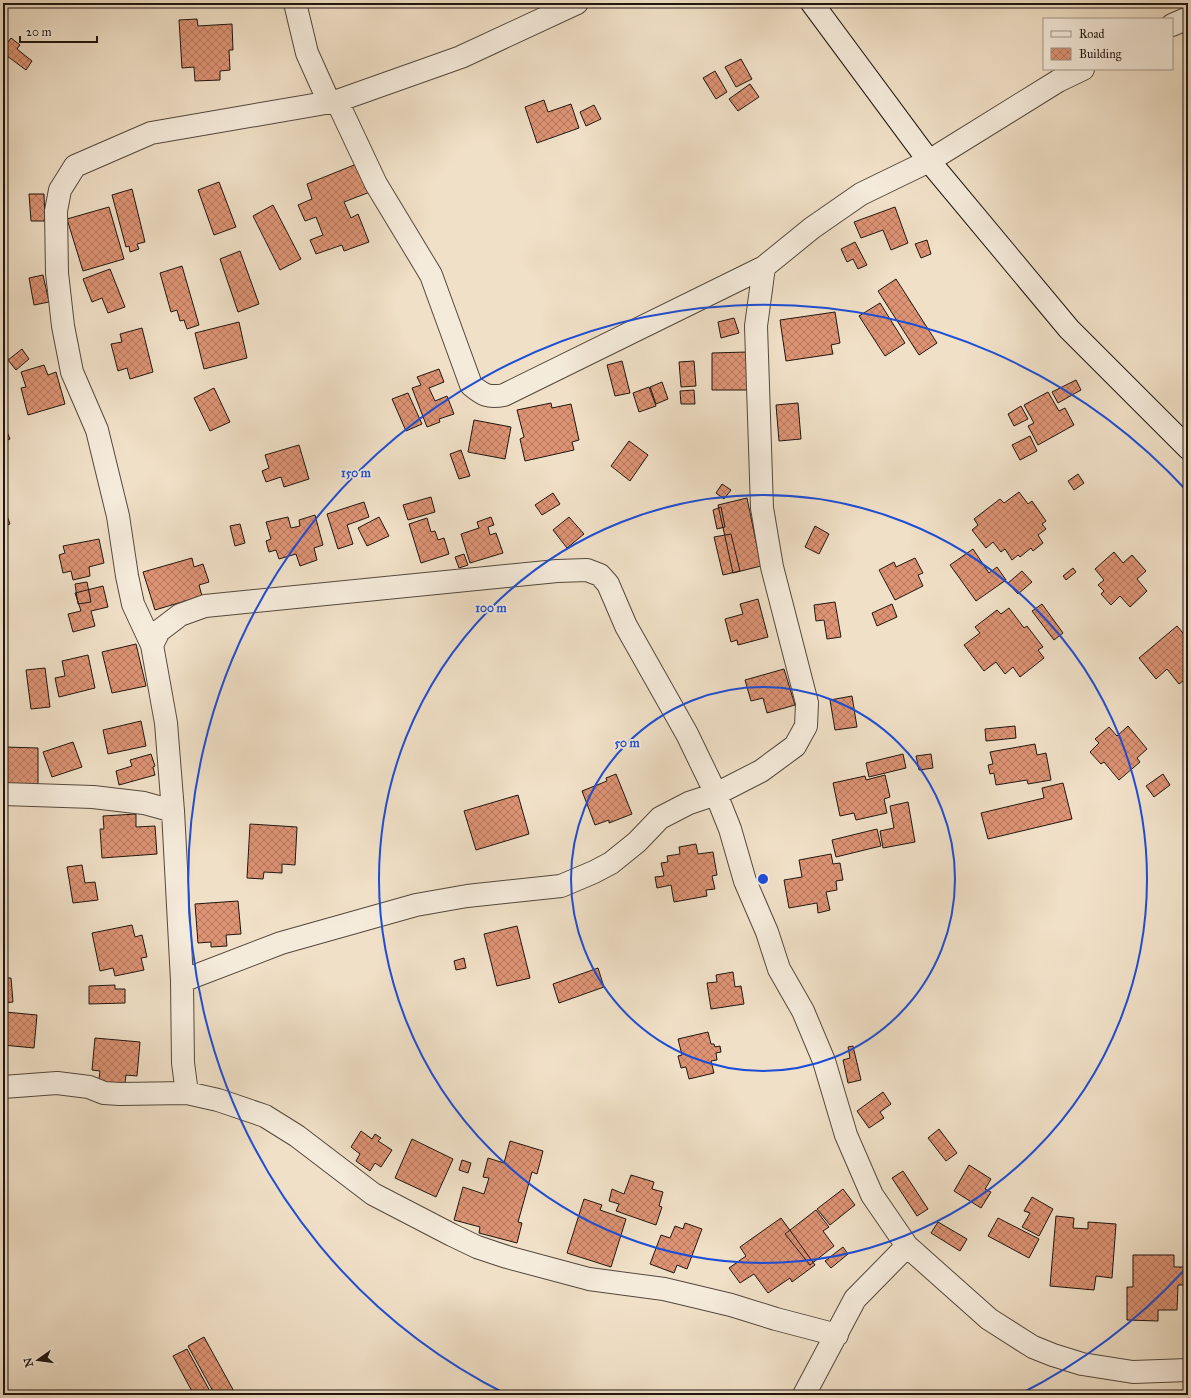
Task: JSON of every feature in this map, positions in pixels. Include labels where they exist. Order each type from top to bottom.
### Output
[{"type":"street","points":[[295,3],[307,53],[376,184],[431,275],[470,385],[482,394],[493,397],[504,394],[764,267],[812,228],[861,194],[929,161],[1058,81],[1081,70]]},
{"type":"street","points":[[187,1093],[183,1063],[182,981],[173,811],[166,723],[152,646],[133,604],[127,576],[118,516],[96,430],[72,372],[63,326],[57,273],[56,211],[60,190],[75,166],[101,153],[151,133],[333,101],[461,57],[578,3]]},
{"type":"street","points":[[812,3],[929,161],[1069,329],[1188,448]]},
{"type":"street","points":[[1173,26],[1188,18]]},
{"type":"street","points":[[182,981],[281,943],[416,905],[468,896],[561,886],[611,863],[637,842],[660,818],[689,803],[716,794],[761,771],[795,746],[806,726],[807,703],[772,567],[762,508],[756,326],[764,267]]},
{"type":"street","points":[[152,646],[159,631],[180,615],[205,606],[557,571],[587,570],[600,575],[608,584],[626,626],[687,734],[716,794],[730,829],[745,881],[767,932],[779,969],[803,1011],[824,1061],[846,1135],[872,1195],[907,1246],[989,1319],[1034,1347],[1052,1355],[1082,1364],[1133,1372],[1188,1370]]},
{"type":"street","points":[[3,794],[93,797],[144,803],[173,811]]},
{"type":"street","points":[[3,1087],[57,1083],[89,1087],[104,1093],[187,1093],[218,1100],[265,1116],[296,1136],[373,1194],[477,1247],[507,1257],[589,1279],[664,1289],[731,1305],[776,1319],[837,1335]]},
{"type":"street","points":[[804,1395],[855,1299],[907,1246]]},
{"type":"building","points":[[197,19],[198,26],[232,24],[233,50],[229,50],[230,70],[220,71],[220,80],[195,81],[194,67],[182,68],[179,20]]},
{"type":"building","points":[[11,38],[20,45],[17,49],[32,61],[26,70],[3,53],[3,49]]},
{"type":"building","points":[[741,59],[752,79],[736,87],[725,67]]},
{"type":"building","points":[[715,71],[727,92],[716,99],[703,78]]},
{"type":"building","points":[[750,84],[759,97],[738,111],[729,99]]},
{"type":"building","points":[[544,100],[548,112],[571,104],[579,128],[537,143],[525,107]]},
{"type":"building","points":[[594,105],[601,119],[586,126],[580,112]]},
{"type":"building","points":[[359,163],[370,192],[344,202],[351,218],[358,214],[369,242],[344,251],[342,245],[316,254],[310,240],[323,235],[316,217],[305,221],[298,205],[312,199],[307,184]]},
{"type":"building","points":[[219,182],[236,227],[214,235],[198,190]]},
{"type":"building","points":[[132,189],[145,242],[137,244],[139,249],[130,252],[129,246],[126,247],[112,195]]},
{"type":"building","points":[[29,194],[44,194],[45,221],[31,221]]},
{"type":"building","points":[[273,205],[301,259],[280,270],[253,216]]},
{"type":"building","points":[[109,207],[124,259],[83,271],[67,219]]},
{"type":"building","points":[[895,207],[908,243],[891,250],[883,230],[861,238],[854,222]]},
{"type":"building","points":[[927,240],[931,254],[921,258],[915,244]]},
{"type":"building","points":[[855,242],[867,265],[858,269],[853,259],[847,262],[841,249]]},
{"type":"building","points":[[240,251],[259,304],[238,312],[220,259]]},
{"type":"building","points":[[182,266],[199,325],[187,329],[184,320],[180,321],[177,310],[171,312],[160,273]]},
{"type":"building","points":[[110,269],[125,307],[108,313],[102,298],[92,302],[83,279]]},
{"type":"building","points":[[43,275],[49,302],[34,305],[29,278]]},
{"type":"building","points":[[896,279],[937,343],[919,355],[878,291]]},
{"type":"building","points":[[880,303],[905,343],[885,356],[859,316]]},
{"type":"building","points":[[835,312],[840,343],[831,345],[833,354],[786,361],[780,320]]},
{"type":"building","points":[[734,318],[739,333],[721,338],[718,322]]},
{"type":"building","points":[[239,322],[247,358],[204,369],[195,333]]},
{"type":"building","points":[[142,328],[153,372],[130,379],[127,368],[118,371],[111,344],[122,342],[120,334]]},
{"type":"building","points":[[22,349],[29,359],[16,370],[8,360]]},
{"type":"building","points":[[747,352],[747,390],[712,390],[712,353]]},
{"type":"building","points":[[622,361],[630,393],[615,396],[607,365]]},
{"type":"building","points":[[694,361],[696,386],[681,387],[679,362]]},
{"type":"building","points":[[44,365],[48,375],[56,372],[65,404],[28,415],[21,388],[26,387],[21,372]]},
{"type":"building","points":[[439,369],[444,382],[429,388],[435,401],[447,396],[454,414],[439,419],[440,422],[427,427],[412,388],[421,385],[417,377]]},
{"type":"building","points":[[1076,380],[1081,390],[1058,403],[1052,392]]},
{"type":"building","points":[[662,382],[668,399],[656,404],[650,387]]},
{"type":"building","points":[[649,387],[656,406],[639,412],[633,393]]},
{"type":"building","points":[[214,388],[230,422],[210,431],[194,398]]},
{"type":"building","points":[[694,390],[695,404],[681,404],[680,391]]},
{"type":"building","points":[[1048,392],[1059,411],[1065,408],[1074,425],[1038,445],[1028,426],[1034,423],[1024,405]]},
{"type":"building","points":[[408,393],[422,424],[406,431],[392,399]]},
{"type":"building","points":[[551,403],[552,408],[571,404],[579,440],[572,442],[574,450],[525,461],[520,439],[524,437],[517,410]]},
{"type":"building","points":[[798,403],[801,439],[779,441],[776,405]]},
{"type":"building","points":[[1021,406],[1028,419],[1014,426],[1008,414]]},
{"type":"building","points":[[474,420],[511,427],[505,459],[468,452]]},
{"type":"building","points":[[3,422],[10,439],[3,442]]},
{"type":"building","points":[[1030,436],[1037,451],[1020,460],[1012,445]]},
{"type":"building","points":[[629,441],[648,455],[630,481],[611,466]]},
{"type":"building","points":[[299,445],[309,479],[284,487],[281,477],[266,482],[262,471],[269,468],[265,455]]},
{"type":"building","points":[[461,450],[470,476],[459,479],[450,454]]},
{"type":"building","points":[[1078,474],[1084,483],[1074,490],[1068,481]]},
{"type":"building","points":[[722,484],[731,490],[724,499],[716,493]]},
{"type":"building","points":[[1019,492],[1028,504],[1032,501],[1046,521],[1042,524],[1046,529],[1038,535],[1043,543],[1033,551],[1031,548],[1020,557],[1018,555],[1012,560],[1005,549],[1001,552],[993,542],[986,548],[972,530],[978,525],[974,519],[1000,499],[1004,503]]},
{"type":"building","points":[[553,493],[560,504],[542,515],[535,505]]},
{"type":"building","points":[[431,497],[435,512],[408,520],[403,505]]},
{"type":"building","points":[[747,498],[761,566],[733,573],[718,505]]},
{"type":"building","points":[[364,502],[369,517],[347,525],[353,544],[338,549],[327,514]]},
{"type":"building","points":[[3,505],[10,524],[3,526]]},
{"type":"building","points":[[721,507],[725,527],[717,529],[713,510]]},
{"type":"building","points":[[315,515],[323,545],[314,548],[317,560],[300,566],[296,554],[279,559],[276,550],[269,552],[266,541],[271,539],[266,522],[288,517],[291,528],[300,526],[299,520]]},
{"type":"building","points":[[379,517],[389,536],[367,546],[358,528]]},
{"type":"building","points":[[491,517],[494,525],[488,527],[490,535],[496,533],[503,553],[470,563],[461,534],[479,528],[477,522]]},
{"type":"building","points":[[569,517],[584,534],[567,548],[553,530]]},
{"type":"building","points":[[427,518],[431,532],[435,531],[438,540],[444,538],[449,554],[421,563],[409,524]]},
{"type":"building","points":[[240,524],[245,543],[235,546],[230,526]]},
{"type":"building","points":[[815,526],[829,534],[819,554],[805,547]]},
{"type":"building","points":[[731,534],[740,571],[723,575],[714,537]]},
{"type":"building","points":[[99,539],[104,563],[89,567],[90,576],[73,580],[71,571],[63,573],[59,555],[65,553],[63,546]]},
{"type":"building","points":[[973,549],[989,573],[997,567],[1006,580],[976,601],[950,565]]},
{"type":"building","points":[[1114,552],[1123,563],[1132,555],[1146,571],[1137,579],[1147,591],[1130,607],[1120,596],[1111,605],[1101,594],[1104,591],[1098,585],[1104,580],[1095,569]]},
{"type":"building","points":[[464,554],[468,565],[459,568],[455,557]]},
{"type":"building","points":[[192,558],[194,567],[203,564],[209,582],[199,585],[202,596],[155,610],[143,572]]},
{"type":"building","points":[[915,558],[923,573],[918,575],[923,586],[895,600],[879,570],[894,562],[896,567]]},
{"type":"building","points":[[1073,568],[1076,572],[1066,580],[1063,576]]},
{"type":"building","points":[[1022,571],[1032,582],[1018,594],[1008,583]]},
{"type":"building","points":[[87,582],[91,602],[78,604],[75,584]]},
{"type":"building","points":[[103,586],[108,607],[91,611],[95,626],[73,632],[68,614],[81,611],[75,593]]},
{"type":"building","points":[[758,599],[768,637],[738,645],[737,640],[731,642],[725,619],[743,614],[740,604]]},
{"type":"building","points":[[835,602],[841,637],[827,639],[824,620],[816,621],[814,605]]},
{"type":"building","points":[[892,604],[897,617],[877,626],[872,613]]},
{"type":"building","points":[[1042,604],[1063,633],[1054,640],[1032,611]]},
{"type":"building","points":[[1009,608],[1024,628],[1027,626],[1043,647],[1038,650],[1044,658],[1020,677],[1013,667],[1005,674],[996,662],[984,671],[964,645],[980,633],[975,627],[997,610],[1001,614]]},
{"type":"building","points":[[1177,626],[1188,639],[1188,677],[1179,684],[1167,669],[1156,679],[1139,658]]},
{"type":"building","points":[[136,644],[146,686],[112,693],[102,652]]},
{"type":"building","points":[[88,655],[95,688],[59,697],[55,678],[65,676],[62,661]]},
{"type":"building","points":[[45,668],[50,707],[31,709],[26,670]]},
{"type":"building","points":[[784,669],[795,705],[767,713],[763,698],[751,701],[745,680]]},
{"type":"building","points":[[852,696],[857,727],[835,730],[830,700]]},
{"type":"building","points":[[141,721],[146,746],[108,754],[103,730]]},
{"type":"building","points":[[1015,726],[1016,738],[986,741],[985,729]]},
{"type":"building","points":[[1128,726],[1147,749],[1137,758],[1140,762],[1119,780],[1104,762],[1101,764],[1090,752],[1099,743],[1095,739],[1109,727],[1117,736]]},
{"type":"building","points":[[73,742],[82,767],[52,777],[43,752]]},
{"type":"building","points":[[1035,744],[1037,755],[1046,753],[1051,780],[1028,784],[1027,780],[996,785],[994,773],[990,774],[988,765],[993,764],[990,752]]},
{"type":"building","points":[[4,747],[38,748],[38,785],[4,785]]},
{"type":"building","points":[[151,754],[155,766],[153,767],[155,775],[119,785],[116,771],[132,766],[130,760]]},
{"type":"building","points":[[903,754],[906,768],[869,777],[866,763]]},
{"type":"building","points":[[931,754],[933,768],[919,770],[916,756]]},
{"type":"building","points":[[616,774],[632,814],[609,823],[609,820],[595,825],[582,791],[607,781],[606,778]]},
{"type":"building","points":[[1163,774],[1170,785],[1154,797],[1146,786]]},
{"type":"building","points":[[885,775],[890,797],[884,799],[887,813],[856,820],[854,813],[840,816],[833,783],[865,776],[866,780]]},
{"type":"building","points":[[1063,783],[1072,819],[988,839],[981,813],[1044,798],[1042,788]]},
{"type":"building","points":[[518,795],[529,834],[476,850],[464,811]]},
{"type":"building","points":[[908,802],[915,842],[883,848],[880,831],[894,828],[890,806]]},
{"type":"building","points":[[136,814],[136,827],[155,826],[157,854],[102,858],[100,829],[104,829],[103,816]]},
{"type":"building","points":[[250,824],[297,827],[295,865],[282,864],[282,873],[264,872],[263,879],[247,878]]},
{"type":"building","points":[[877,829],[881,846],[836,857],[832,840]]},
{"type":"building","points":[[696,844],[698,854],[713,852],[717,875],[712,876],[715,889],[706,890],[707,896],[674,902],[671,885],[657,888],[655,877],[664,876],[661,863],[668,862],[667,856],[680,854],[679,847]]},
{"type":"building","points":[[831,854],[833,864],[840,863],[843,880],[836,881],[837,890],[826,892],[830,910],[818,913],[817,903],[789,908],[784,880],[802,877],[799,860]]},
{"type":"building","points":[[82,865],[85,883],[95,882],[98,900],[73,903],[67,867]]},
{"type":"building","points":[[238,901],[241,934],[226,935],[227,946],[211,947],[211,942],[198,943],[195,904]]},
{"type":"building","points":[[132,925],[135,937],[142,935],[147,957],[141,958],[144,970],[115,976],[113,968],[100,971],[92,933]]},
{"type":"building","points":[[517,926],[530,978],[497,986],[484,934]]},
{"type":"building","points":[[464,958],[466,968],[456,970],[454,961]]},
{"type":"building","points":[[598,968],[604,987],[559,1003],[553,984]]},
{"type":"building","points":[[733,972],[735,987],[741,986],[744,1004],[711,1009],[707,983],[717,982],[716,975]]},
{"type":"building","points":[[3,978],[11,978],[13,1002],[3,1003]]},
{"type":"building","points":[[115,985],[115,989],[125,989],[125,1003],[89,1004],[89,986]]},
{"type":"building","points":[[5,1012],[37,1015],[34,1048],[3,1045]]},
{"type":"building","points":[[708,1032],[711,1044],[714,1044],[715,1047],[720,1046],[721,1052],[716,1053],[717,1060],[711,1061],[714,1073],[689,1079],[686,1067],[681,1068],[678,1056],[682,1055],[678,1039]]},
{"type":"building","points":[[95,1038],[140,1042],[137,1076],[126,1075],[124,1090],[98,1087],[100,1071],[92,1070]]},
{"type":"building","points":[[853,1046],[861,1080],[848,1083],[843,1060],[850,1058],[848,1047]]},
{"type":"building","points":[[883,1092],[891,1104],[880,1112],[884,1118],[869,1128],[857,1111]]},
{"type":"building","points":[[939,1129],[957,1153],[946,1161],[928,1138]]},
{"type":"building","points":[[361,1131],[372,1139],[375,1134],[381,1138],[378,1141],[392,1150],[381,1167],[375,1163],[370,1171],[356,1161],[360,1154],[351,1147]]},
{"type":"building","points":[[412,1139],[453,1159],[436,1197],[395,1178]]},
{"type":"building","points":[[510,1141],[543,1151],[537,1174],[532,1172],[518,1222],[522,1223],[517,1243],[479,1233],[480,1227],[454,1220],[463,1187],[484,1194],[489,1178],[483,1177],[488,1158],[504,1163]]},
{"type":"building","points":[[462,1160],[471,1163],[468,1173],[459,1170]]},
{"type":"building","points":[[969,1165],[991,1179],[985,1189],[991,1192],[981,1208],[954,1191]]},
{"type":"building","points":[[903,1171],[928,1209],[917,1216],[892,1178]]},
{"type":"building","points":[[631,1175],[654,1182],[652,1189],[663,1192],[659,1206],[662,1207],[656,1225],[616,1211],[619,1204],[609,1201],[612,1189],[624,1194]]},
{"type":"building","points":[[843,1189],[855,1205],[830,1225],[817,1209]]},
{"type":"building","points":[[1032,1197],[1053,1209],[1039,1236],[1022,1227],[1030,1213],[1024,1211]]},
{"type":"building","points":[[584,1199],[602,1205],[600,1210],[626,1219],[611,1267],[567,1253]]},
{"type":"building","points":[[816,1210],[829,1227],[823,1231],[834,1246],[810,1265],[785,1234]]},
{"type":"building","points":[[1056,1216],[1074,1218],[1073,1228],[1088,1229],[1088,1222],[1116,1224],[1112,1278],[1096,1276],[1094,1290],[1050,1286]]},
{"type":"building","points":[[781,1218],[815,1265],[792,1282],[790,1278],[768,1293],[754,1274],[740,1283],[729,1268],[746,1256],[740,1247]]},
{"type":"building","points":[[998,1218],[1039,1239],[1029,1258],[988,1236]]},
{"type":"building","points":[[938,1222],[967,1239],[960,1251],[931,1233]]},
{"type":"building","points":[[685,1223],[702,1229],[687,1269],[677,1265],[674,1273],[650,1264],[661,1235],[670,1238],[675,1226],[683,1229]]},
{"type":"building","points":[[843,1247],[848,1254],[831,1268],[825,1261]]},
{"type":"building","points":[[1133,1255],[1174,1255],[1174,1267],[1186,1267],[1186,1285],[1178,1285],[1177,1310],[1158,1310],[1158,1321],[1127,1320],[1127,1287],[1133,1287]]},
{"type":"building","points":[[204,1337],[236,1395],[215,1395],[188,1346]]},
{"type":"building","points":[[187,1349],[212,1395],[194,1395],[173,1356]]}]
